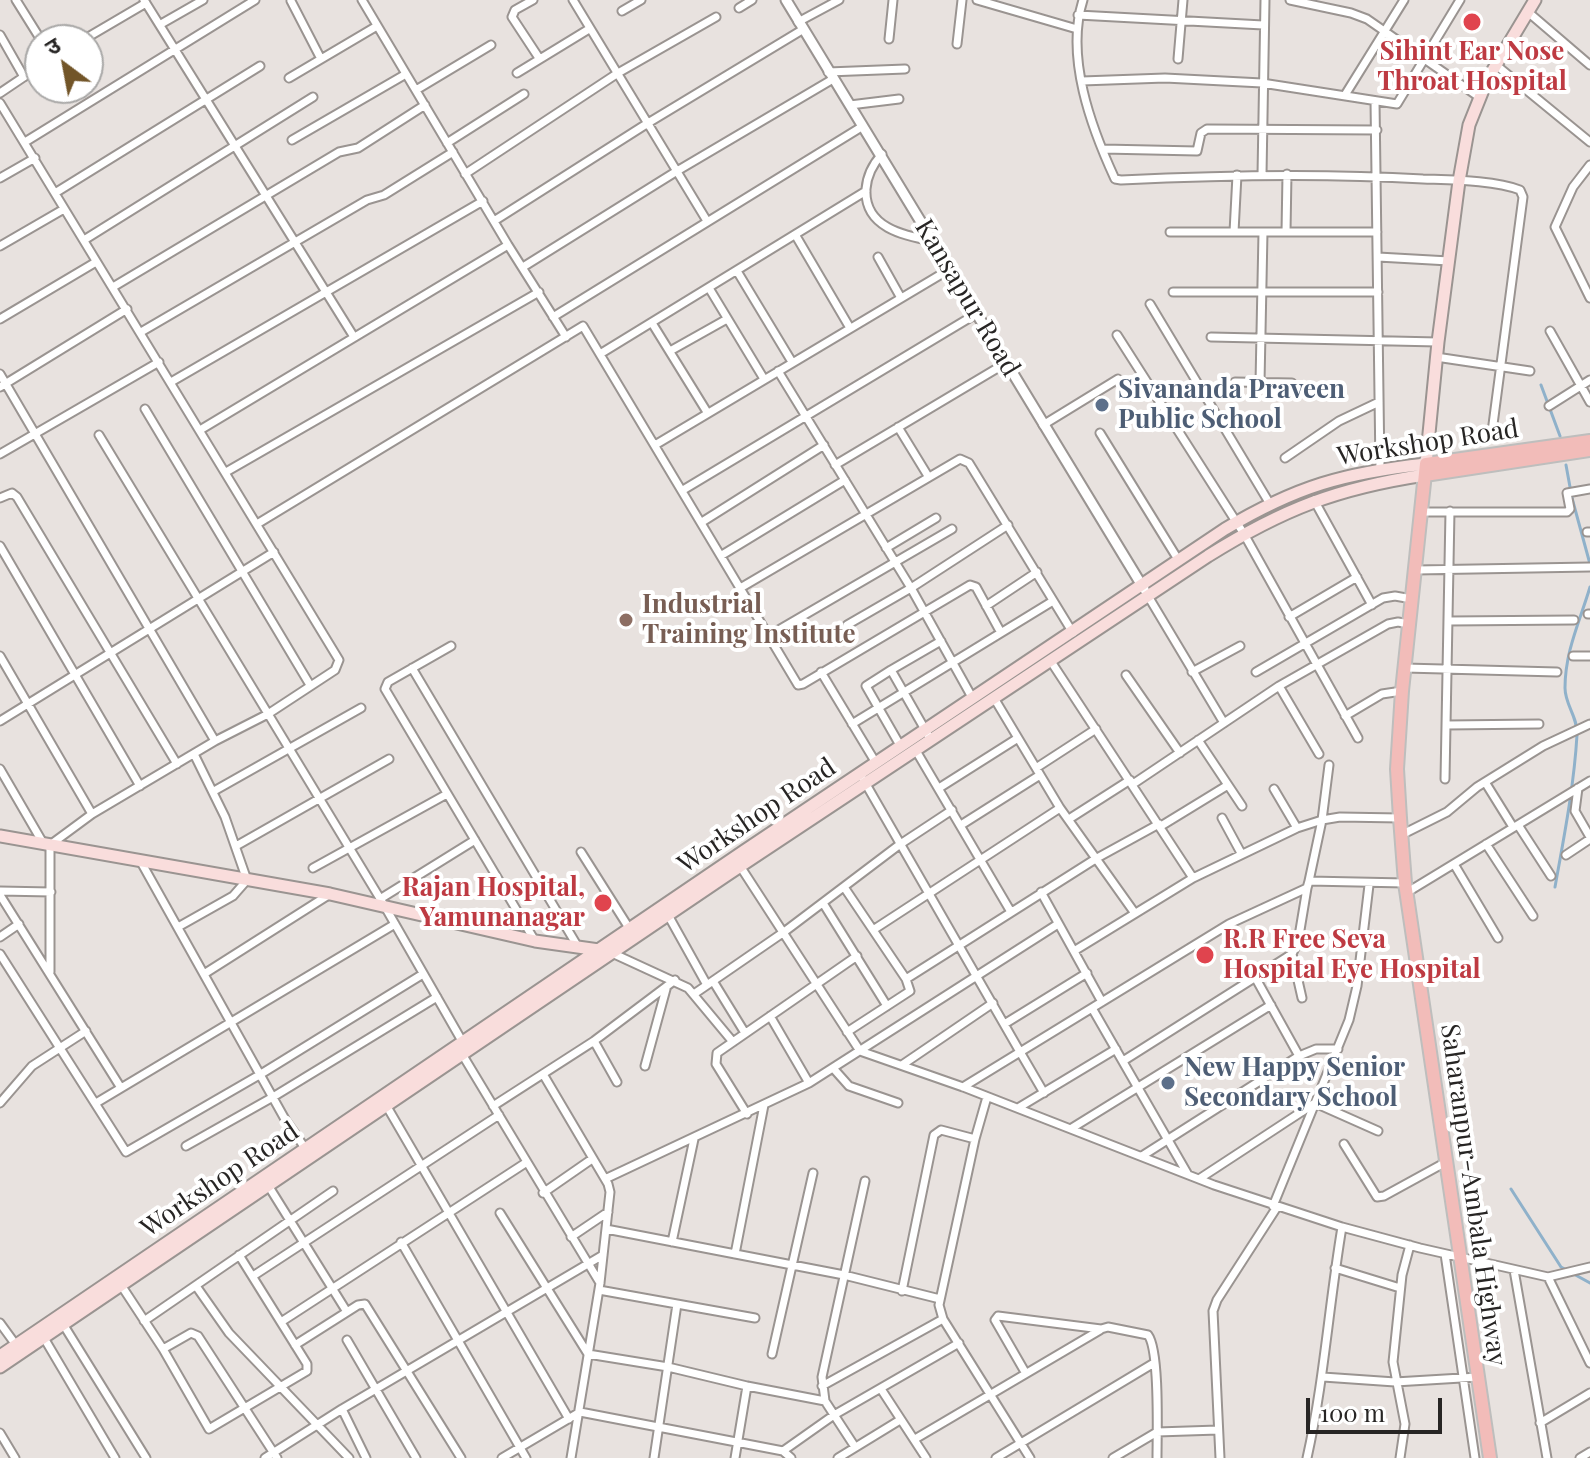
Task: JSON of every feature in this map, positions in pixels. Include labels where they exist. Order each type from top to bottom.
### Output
[{"type":"main road","name":"Saharanpur-Ambala Highway","points":[[1490,1458],[1405,888],[1397,769],[1436,357],[1469,125],[1479,97],[1535,0]]},
{"type":"main road","name":"Workshop Road","points":[[0,1356],[386,1105],[597,950],[863,778],[876,763],[994,698],[1073,633],[1244,534],[1314,500],[1365,485],[1426,469],[1590,441]]},
{"type":"main road","name":"Workshop Road","points":[[928,736],[973,699],[1047,656],[1145,591],[1179,561],[1235,523],[1270,504],[1330,479],[1380,469],[1426,469],[1590,450]]},
{"type":"main road","name":"Workshop Road","points":[[0,1367],[121,1285],[265,1181],[305,1148],[612,953],[909,746]]},
{"type":"main road","points":[[0,836],[382,902],[535,941],[612,953]]},
{"type":"street","points":[[16,0],[31,24]]},
{"type":"street","points":[[161,24],[203,0]]},
{"type":"street","points":[[25,142],[255,0]]},
{"type":"street","points":[[362,0],[566,337]]},
{"type":"street","points":[[533,0],[515,10],[512,17],[539,58]]},
{"type":"street","points":[[573,0],[707,221]]},
{"type":"street","points":[[622,11],[641,0]]},
{"type":"street","points":[[739,8],[752,0]]},
{"type":"street","name":"Kansapur Road","points":[[786,0],[1145,591]]},
{"type":"street","points":[[494,221],[839,0]]},
{"type":"street","points":[[889,39],[893,0]]},
{"type":"street","points":[[957,44],[962,0]]},
{"type":"street","points":[[977,0],[1077,29]]},
{"type":"street","points":[[1083,0],[1077,29],[1082,81],[1115,179],[1287,174],[1377,176],[1459,181],[1517,188],[1523,193],[1492,432]]},
{"type":"street","points":[[1178,59],[1183,0]]},
{"type":"street","points":[[1262,175],[1265,0]]},
{"type":"street","points":[[1290,0],[1351,13],[1385,31],[1479,97]]},
{"type":"street","points":[[1345,95],[1404,0]]},
{"type":"street","points":[[1082,81],[1165,78],[1262,83],[1397,104],[1460,0]]},
{"type":"street","points":[[104,27],[145,1],[354,337]]},
{"type":"street","points":[[291,1],[321,59]]},
{"type":"street","points":[[1528,12],[1590,65]]},
{"type":"street","points":[[1078,15],[1263,25]]},
{"type":"street","points":[[465,174],[618,73],[716,17]]},
{"type":"street","points":[[289,78],[377,26]]},
{"type":"street","points":[[517,73],[589,29]]},
{"type":"street","points":[[0,35],[24,77],[0,93]]},
{"type":"street","points":[[416,90],[491,45]]},
{"type":"street","points":[[1496,65],[1590,142]]},
{"type":"street","points":[[55,193],[260,66]]},
{"type":"street","points":[[523,267],[830,76],[905,69]]},
{"type":"street","points":[[292,140],[406,74]]},
{"type":"street","points":[[447,143],[524,94]]},
{"type":"street","points":[[84,240],[313,97]]},
{"type":"street","points":[[850,105],[899,99]]},
{"type":"street","points":[[1375,101],[1380,469]]},
{"type":"street","points":[[113,287],[339,152],[358,148],[425,105]]},
{"type":"street","points":[[1,108],[35,158],[339,660],[335,670],[268,714],[215,741],[47,844]]},
{"type":"street","points":[[553,317],[863,126]]},
{"type":"street","points":[[1103,149],[1194,151],[1199,149],[1201,133],[1207,129],[1377,130]]},
{"type":"street","points":[[141,332],[367,200],[384,195],[453,152]]},
{"type":"street","points":[[882,154],[872,167],[866,204],[880,223],[897,232],[934,241]]},
{"type":"street","points":[[0,178],[35,158]]},
{"type":"street","points":[[1590,165],[1573,187],[1555,227],[1590,298]]},
{"type":"street","points":[[1286,232],[1287,174]]},
{"type":"street","points":[[1234,232],[1237,175]]},
{"type":"street","points":[[600,354],[866,191]]},
{"type":"street","points":[[171,382],[483,201]]},
{"type":"street","points":[[0,246],[64,209]]},
{"type":"street","points":[[1170,232],[1377,232]]},
{"type":"street","points":[[1260,383],[1263,232]]},
{"type":"street","points":[[796,236],[850,328]]},
{"type":"street","points":[[200,430],[508,245]]},
{"type":"street","points":[[878,257],[901,298]]},
{"type":"street","points":[[1378,257],[1449,261]]},
{"type":"street","points":[[0,319],[96,262]]},
{"type":"street","points":[[655,445],[950,269]]},
{"type":"street","points":[[737,271],[792,362]]},
{"type":"street","points":[[709,288],[764,379]]},
{"type":"street","points":[[226,472],[539,292]]},
{"type":"street","points":[[1173,292],[1378,292]]},
{"type":"street","points":[[1150,304],[1270,504]]},
{"type":"street","points":[[3,385],[127,309]]},
{"type":"street","points":[[683,490],[976,314]]},
{"type":"street","points":[[670,351],[727,319]]},
{"type":"street","points":[[652,323],[707,412]]},
{"type":"street","points":[[257,524],[583,326],[798,685],[970,585],[976,587],[1000,631]]},
{"type":"street","points":[[1550,331],[1590,402]]},
{"type":"street","points":[[1117,335],[1244,534],[1358,738]]},
{"type":"street","points":[[1211,337],[1438,342]]},
{"type":"street","points":[[1436,357],[1530,371]]},
{"type":"street","points":[[0,454],[159,362]]},
{"type":"street","points":[[835,465],[1006,363]]},
{"type":"street","points":[[778,371],[911,588],[973,699]]},
{"type":"street","points":[[0,374],[3,385],[36,433],[215,741]]},
{"type":"street","points":[[1043,425],[1118,379]]},
{"type":"street","points":[[1549,406],[1590,380]]},
{"type":"street","points":[[1235,382],[1292,383]]},
{"type":"street","points":[[1285,458],[1339,421],[1379,402]]},
{"type":"street","points":[[145,409],[310,685]]},
{"type":"street","points":[[898,427],[928,476]]},
{"type":"street","points":[[1100,433],[1179,561]]},
{"type":"street","points":[[99,435],[395,924],[493,1106],[543,1193],[589,1264],[599,1286]]},
{"type":"street","points":[[702,522],[824,445]]},
{"type":"street","points":[[742,587],[953,461],[965,460],[1073,633]]},
{"type":"street","points":[[722,555],[845,480]]},
{"type":"street","points":[[1421,512],[1567,512],[1570,509],[1565,494],[1590,489]]},
{"type":"street","points":[[0,498],[12,493],[17,497],[177,764]]},
{"type":"street","points":[[1314,500],[1372,605]]},
{"type":"street","points":[[1445,779],[1450,511]]},
{"type":"street","points":[[886,548],[936,518]]},
{"type":"street","points":[[847,625],[1008,525]]},
{"type":"street","points":[[770,635],[952,529]]},
{"type":"street","points":[[0,546],[140,786]]},
{"type":"street","points":[[0,721],[274,552]]},
{"type":"street","points":[[1416,570],[1588,567]]},
{"type":"street","points":[[986,606],[1037,572]]},
{"type":"street","points":[[1289,617],[1357,577]]},
{"type":"street","points":[[1145,591],[1224,723]]},
{"type":"street","points":[[1256,672],[1389,596],[1412,599]]},
{"type":"street","points":[[852,724],[1053,601]]},
{"type":"street","points":[[1449,621],[1574,620]]},
{"type":"street","points":[[1069,819],[1180,753],[1279,686],[1388,624],[1409,624]]},
{"type":"street","points":[[941,641],[866,686],[878,709],[939,788],[1011,912]]},
{"type":"street","points":[[451,646],[388,682],[385,689],[535,941]]},
{"type":"street","points":[[1192,672],[1240,646]]},
{"type":"street","points":[[0,656],[92,814]]},
{"type":"street","points":[[1047,656],[1193,878]]},
{"type":"street","points":[[1573,656],[1590,656]]},
{"type":"street","points":[[412,668],[578,947]]},
{"type":"street","points":[[1405,668],[1557,672]]},
{"type":"street","points":[[891,670],[928,736]]},
{"type":"street","points":[[821,672],[876,763]]},
{"type":"street","points":[[1126,675],[1180,753]]},
{"type":"street","points":[[1279,686],[1319,754]]},
{"type":"street","points":[[1345,716],[1382,694],[1402,691]]},
{"type":"street","points":[[994,698],[1060,808],[1134,912]]},
{"type":"street","points":[[214,791],[361,708]]},
{"type":"street","points":[[1447,725],[1539,724]]},
{"type":"street","points":[[1401,835],[1447,812],[1485,782],[1543,746],[1590,724]]},
{"type":"street","points":[[961,825],[1096,729]]},
{"type":"street","points":[[939,788],[1018,738]]},
{"type":"street","points":[[1198,740],[1242,806]]},
{"type":"street","points":[[178,927],[233,896],[247,880],[214,791],[194,754]]},
{"type":"street","points":[[236,846],[320,801],[389,759]]},
{"type":"street","points":[[1123,1061],[1292,954],[1298,942],[1322,820],[1329,765]]},
{"type":"street","points":[[0,769],[47,844],[51,892],[50,972]]},
{"type":"street","points":[[863,778],[1044,1093]]},
{"type":"street","points":[[963,1087],[1229,924],[1308,884],[1405,888],[1454,864],[1590,781]]},
{"type":"street","points":[[1485,782],[1551,876]]},
{"type":"street","points":[[906,979],[1097,858],[1228,785]]},
{"type":"street","points":[[1274,789],[1297,828]]},
{"type":"street","points":[[1566,855],[1590,838],[1575,811],[1577,789]]},
{"type":"street","points":[[313,868],[447,794]]},
{"type":"street","points":[[873,930],[1060,808]]},
{"type":"street","points":[[694,994],[952,810]]},
{"type":"street","points":[[1222,818],[1241,853]]},
{"type":"street","points":[[1074,951],[1193,878],[1297,828],[1322,820],[1400,818]]},
{"type":"street","points":[[382,902],[475,840]]},
{"type":"street","points":[[1486,844],[1533,916]]},
{"type":"street","points":[[581,852],[629,928]]},
{"type":"street","points":[[140,859],[273,1097],[305,1148]]},
{"type":"street","points":[[1454,864],[1498,938]]},
{"type":"street","points":[[740,866],[860,1051],[963,1087],[1275,1207],[1342,1227],[1548,1277],[1590,1267]]},
{"type":"street","points":[[1220,1458],[1213,1311],[1275,1207],[1338,1049],[1357,986],[1369,885]]},
{"type":"street","points":[[844,887],[906,979],[910,991],[847,1032]]},
{"type":"street","points":[[0,893],[51,892]]},
{"type":"street","points":[[1041,892],[1102,1002]]},
{"type":"street","points":[[0,893],[121,1088]]},
{"type":"street","points":[[204,974],[330,894]]},
{"type":"street","points":[[823,903],[887,1006]]},
{"type":"street","points":[[668,915],[745,1033]]},
{"type":"street","points":[[0,937],[19,924]]},
{"type":"street","points":[[96,1103],[395,924]]},
{"type":"street","points":[[605,1179],[809,1083],[1058,924]]},
{"type":"street","points":[[612,953],[675,980],[694,994],[733,1042]]},
{"type":"street","points":[[0,954],[126,1152],[261,1074],[423,974]]},
{"type":"street","points":[[1292,954],[1302,998]]},
{"type":"street","points":[[747,1114],[714,1060],[717,1053],[857,956]]},
{"type":"street","points":[[1006,1023],[1087,973]]},
{"type":"street","points":[[1255,977],[1299,1056]]},
{"type":"street","points":[[493,1106],[594,1041],[675,980]]},
{"type":"street","points":[[645,1066],[667,987]]},
{"type":"street","points":[[186,1146],[437,997]]},
{"type":"street","points":[[902,1065],[993,1003]]},
{"type":"street","points":[[1072,1129],[1271,1005]]},
{"type":"street","points":[[1092,1008],[1187,1174]]},
{"type":"street","points":[[770,1016],[809,1083]]},
{"type":"street","points":[[0,1103],[32,1066],[86,1031]]},
{"type":"street","points":[[594,1041],[617,1082]]},
{"type":"street","points":[[1018,1108],[1116,1049]]},
{"type":"street","points":[[1142,1156],[1299,1056],[1316,1049],[1338,1049]]},
{"type":"street","points":[[833,1068],[849,1086],[898,1103]]},
{"type":"street","points":[[543,1074],[610,1192],[599,1286],[571,1458]]},
{"type":"street","points":[[987,1097],[940,1299],[943,1319],[1030,1458]]},
{"type":"street","points":[[1315,1103],[1378,1131]]},
{"type":"street","points":[[1199,1179],[1315,1103]]},
{"type":"street","points":[[386,1105],[569,1419]]},
{"type":"street","points":[[735,1254],[764,1105]]},
{"type":"street","points":[[253,1276],[499,1115]]},
{"type":"street","points":[[902,1291],[934,1135],[941,1130],[975,1139]]},
{"type":"street","points":[[672,1242],[694,1139]]},
{"type":"street","points":[[1344,1144],[1377,1197],[1446,1162]]},
{"type":"street","points":[[543,1193],[592,1159]]},
{"type":"street","points":[[281,1322],[527,1162]]},
{"type":"street","points":[[772,1354],[813,1173]]},
{"type":"street","points":[[265,1181],[347,1312]]},
{"type":"street","points":[[855,1447],[825,1401],[822,1386],[865,1181]]},
{"type":"street","points":[[144,1321],[333,1191]]},
{"type":"street","points":[[571,1237],[608,1212]]},
{"type":"street","points":[[500,1213],[588,1354],[668,1367],[825,1401]]},
{"type":"street","points":[[1307,1458],[1323,1377],[1342,1227]]},
{"type":"street","points":[[606,1229],[844,1275],[940,1299]]},
{"type":"street","points":[[401,1242],[526,1458]]},
{"type":"street","points":[[1400,1458],[1405,1424],[1393,1362],[1400,1288],[1410,1245]]},
{"type":"street","points":[[1445,1254],[1475,1458]]},
{"type":"street","points":[[121,1285],[163,1349],[209,1429],[307,1371],[308,1367],[239,1255]]},
{"type":"street","points":[[265,1458],[275,1456],[342,1409],[603,1255]]},
{"type":"street","points":[[1335,1268],[1400,1288]]},
{"type":"street","points":[[1514,1270],[1547,1458]]},
{"type":"street","points":[[1548,1277],[1590,1363]]},
{"type":"street","points":[[196,1286],[229,1333],[349,1458]]},
{"type":"street","points":[[599,1286],[755,1318]]},
{"type":"street","points":[[295,1345],[358,1305],[365,1304],[461,1458]]},
{"type":"street","points":[[654,1458],[677,1304]]},
{"type":"street","points":[[1025,1372],[995,1317],[1001,1315],[1101,1329]]},
{"type":"street","points":[[822,1386],[943,1319]]},
{"type":"street","points":[[0,1323],[16,1345]]},
{"type":"street","points":[[63,1324],[146,1458]]},
{"type":"street","points":[[915,1439],[1025,1372],[1108,1327],[1148,1335],[1153,1343],[1157,1458]]},
{"type":"street","points":[[163,1349],[195,1333],[275,1456]]},
{"type":"street","points":[[44,1338],[115,1458]]},
{"type":"street","points":[[347,1340],[416,1458]]},
{"type":"street","points":[[783,1451],[834,1415],[959,1343]]},
{"type":"street","points":[[996,1458],[1154,1363]]},
{"type":"street","points":[[1323,1377],[1395,1382],[1478,1377]]},
{"type":"street","points":[[735,1458],[747,1386]]},
{"type":"street","points":[[881,1389],[925,1458]]},
{"type":"street","points":[[1540,1423],[1590,1393]]},
{"type":"street","points":[[342,1409],[366,1458]]},
{"type":"street","points":[[502,1458],[580,1412],[783,1451],[791,1458]]},
{"type":"street","points":[[838,1458],[900,1420]]},
{"type":"street","points":[[1113,1458],[1157,1432],[1218,1430]]},
{"type":"street","points":[[0,1433],[15,1458]]},
{"type":"street","points":[[1580,1458],[1590,1452]]},
{"type":"waterway","points":[[1541,385],[1560,436]]},
{"type":"waterway","points":[[1566,465],[1590,564]]},
{"type":"waterway","points":[[1555,887],[1577,735],[1576,722],[1566,694],[1566,674],[1570,649],[1590,587]]},
{"type":"waterway","points":[[1511,1189],[1561,1267],[1590,1283]]},
{"type":"place","name":"Sihint Ear Nose Throat Hospital","points":[[1472,22]]},
{"type":"place","name":"Sivananda Praveen Public School","points":[[1102,405]]},
{"type":"place","name":"Industrial Training Institute","points":[[626,620]]},
{"type":"place","name":"Rajan Hospital, Yamunanagar","points":[[603,903]]},
{"type":"place","name":"R.R Free Seva Hospital Eye Hospital","points":[[1205,955]]},
{"type":"place","name":"New Happy Senior Secondary School","points":[[1168,1083]]}]
